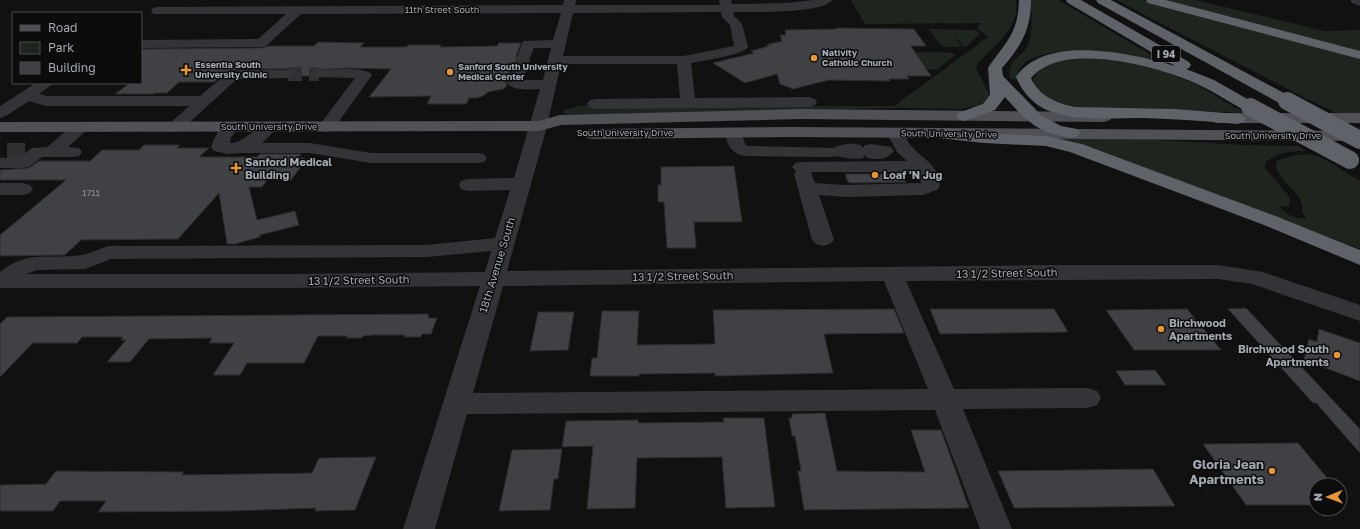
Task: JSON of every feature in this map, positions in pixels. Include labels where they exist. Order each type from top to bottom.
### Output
[{"type":"highway","points":[[964,116],[989,107],[998,96],[995,68],[1018,37],[1026,16],[1026,0]]},
{"type":"highway","name":"I 94","points":[[1072,0],[1255,107],[1355,163]]},
{"type":"highway","name":"I 94","points":[[1102,0],[1360,140]]},
{"type":"highway","points":[[1152,0],[1360,55]]},
{"type":"highway","points":[[1238,119],[1174,114],[1074,112],[1056,108],[1043,101],[1029,90],[1023,77],[1034,67],[1051,59],[1069,56],[1120,58],[1160,66],[1195,78],[1255,107]]},
{"type":"highway","points":[[996,77],[1037,122],[1047,128],[1084,135]]},
{"type":"highway","points":[[1287,101],[1360,136]]},
{"type":"highway","points":[[944,134],[984,138],[1046,141],[1076,148],[1271,221],[1360,258]]},
{"type":"main road","name":"South University Drive","points":[[0,127],[539,126],[560,120],[579,119],[800,114],[1238,119],[1360,118]]},
{"type":"main road","points":[[791,132],[790,127],[792,123],[801,121],[964,116]]},
{"type":"main road","name":"South University Drive","points":[[539,126],[557,133],[791,132],[1360,136]]},
{"type":"street","name":"11th Street South","points":[[174,0],[153,14],[569,5],[728,9]]},
{"type":"street","points":[[627,21],[728,9],[794,7],[820,3],[826,0]]},
{"type":"street","points":[[1356,0],[1360,2]]},
{"type":"street","name":"18th Avenue South","points":[[418,529],[539,126],[569,5]]},
{"type":"street","points":[[555,60],[684,60],[740,48],[736,24],[728,9]]},
{"type":"street","points":[[142,44],[261,43],[296,11]]},
{"type":"street","points":[[549,85],[516,84],[514,82],[528,44],[559,44]]},
{"type":"street","points":[[684,60],[688,103]]},
{"type":"street","points":[[174,127],[232,76],[241,74],[288,74]]},
{"type":"street","points":[[319,74],[362,74],[365,76],[326,127]]},
{"type":"street","points":[[0,113],[44,84]]},
{"type":"street","points":[[30,93],[32,97],[46,101],[203,101]]},
{"type":"street","points":[[595,104],[809,102]]},
{"type":"street","points":[[2,156],[23,163],[82,127]]},
{"type":"street","points":[[232,127],[223,136],[220,147],[226,149],[310,148],[371,158],[478,158]]},
{"type":"street","points":[[244,148],[270,127]]},
{"type":"street","points":[[791,132],[823,240]]},
{"type":"street","points":[[734,133],[737,146],[744,151],[799,160],[924,166]]},
{"type":"street","points":[[807,188],[844,191],[923,189],[930,186],[930,179],[924,166],[904,149],[896,133]]},
{"type":"street","points":[[799,160],[864,152],[907,151]]},
{"type":"street","points":[[39,152],[74,152]]},
{"type":"street","points":[[468,185],[521,184]]},
{"type":"street","points":[[0,189],[23,189]]},
{"type":"street","points":[[2,281],[18,269],[34,263],[85,262],[108,253],[427,251],[504,243]]},
{"type":"street","points":[[344,280],[359,251]]},
{"type":"street","name":"13 1/2 Street South","points":[[2,281],[344,280],[1218,272],[1255,277],[1360,313]]},
{"type":"street","points":[[892,274],[945,400],[996,529]]},
{"type":"street","points":[[455,404],[1087,398]]},
{"type":"green space","points":[[851,0],[1016,0],[1015,18],[1011,27],[999,42],[978,63],[976,68],[990,96],[982,105],[960,109],[895,108],[572,115],[563,113],[564,109],[581,106],[894,106],[988,37],[977,28],[981,23],[865,24]]},
{"type":"green space","points":[[1030,0],[1058,0],[1155,57],[1154,60],[1099,53],[1054,53],[1035,57],[1022,65],[1018,79],[1010,79],[1009,72],[1012,63],[1022,53],[1030,40],[1032,22]]},
{"type":"green space","points":[[1116,0],[1143,0],[1360,57],[1360,113],[1337,113]]},
{"type":"green space","points":[[1158,0],[1195,0],[1325,31],[1360,30],[1360,52]]},
{"type":"green space","points":[[928,29],[976,30],[980,34],[965,47],[954,36],[962,47],[943,47]]},
{"type":"green space","points":[[896,52],[943,52],[956,54],[938,69],[933,70],[903,63]]},
{"type":"green space","points":[[1076,59],[1122,61],[1152,67],[1181,77],[1245,113],[1162,109],[1079,108],[1047,97],[1035,86],[1034,79],[1041,69],[1056,62]]},
{"type":"green space","points":[[1054,139],[1140,139],[1246,145],[1298,146],[1306,151],[1284,153],[1275,156],[1266,162],[1265,168],[1288,195],[1290,200],[1289,207],[1279,206],[1291,216],[1307,219],[1302,212],[1302,205],[1299,198],[1280,176],[1276,162],[1290,156],[1308,154],[1328,161],[1360,181],[1360,249],[1101,151]]},
{"type":"building","name":"Nativity Catholic Church","points":[[836,28],[914,29],[926,46],[911,46],[931,76],[907,76],[909,79],[889,79],[890,81],[829,80],[793,89],[780,84],[777,74],[745,83],[713,63],[754,53],[751,51],[782,41],[780,35],[786,35],[785,30],[837,29]]},
{"type":"building","name":"Sanford South University Medical Center","points":[[318,42],[364,43],[360,47],[407,47],[408,45],[441,45],[440,47],[497,46],[499,43],[521,43],[516,56],[518,60],[505,81],[507,86],[503,89],[488,92],[483,96],[469,98],[466,104],[427,104],[431,96],[369,97],[391,69],[347,68],[314,70],[311,73],[312,76],[295,76],[296,73],[294,70],[288,69],[241,69],[226,72],[214,82],[179,82],[167,93],[115,94],[129,84],[142,84],[142,49],[314,46]]},
{"type":"building","points":[[144,145],[180,145],[177,148],[209,148],[199,157],[257,157],[260,154],[301,154],[298,158],[305,158],[303,161],[305,161],[291,180],[267,180],[262,187],[249,187],[257,220],[295,211],[299,225],[260,235],[260,237],[235,244],[227,244],[219,193],[178,239],[81,240],[65,255],[0,256],[0,235],[66,180],[0,180],[0,170],[29,168],[39,161],[90,161],[102,150],[139,150]]},
{"type":"building","points":[[734,166],[742,222],[694,222],[696,248],[667,248],[664,202],[658,202],[658,185],[661,185],[661,167]]},
{"type":"building","points":[[845,174],[902,174],[906,182],[851,183],[848,182]]},
{"type":"building","points":[[1246,308],[1360,429],[1360,453],[1316,403],[1313,403],[1228,309]]},
{"type":"building","points":[[894,309],[904,333],[824,334],[833,373],[715,376],[715,373],[590,376],[592,358],[597,358],[602,311],[639,311],[637,345],[715,344],[713,310]]},
{"type":"building","points":[[930,309],[1054,309],[1068,332],[940,334]]},
{"type":"building","name":"Birchwood Apartments","points":[[1187,309],[1221,350],[1134,350],[1106,310]]},
{"type":"building","points":[[538,312],[574,312],[568,350],[530,351]]},
{"type":"building","points":[[429,314],[428,318],[437,318],[431,334],[422,334],[421,337],[404,337],[405,335],[373,335],[363,336],[362,338],[346,338],[348,336],[318,336],[304,363],[247,363],[240,375],[213,375],[234,343],[209,343],[212,338],[149,339],[130,362],[107,362],[126,340],[121,340],[123,337],[82,337],[77,343],[33,343],[0,377],[0,324],[7,317]]},
{"type":"building","name":"Birchwood South Apartments","points":[[1319,329],[1360,343],[1360,381],[1304,360],[1309,339],[1317,342]]},
{"type":"building","points":[[1155,370],[1166,385],[1125,385],[1116,371]]},
{"type":"building","points":[[825,413],[837,471],[925,472],[911,430],[941,430],[969,508],[804,510],[798,471],[801,471],[795,436],[792,436],[789,418],[792,418],[792,414]]},
{"type":"building","points":[[723,418],[764,418],[775,507],[726,508],[722,457],[637,458],[635,508],[587,509],[593,446],[562,447],[566,421],[638,420],[638,423],[724,422]]},
{"type":"building","name":"Gloria Jean Apartments","points":[[1298,443],[1326,477],[1308,477],[1308,505],[1246,505],[1203,444]]},
{"type":"building","points":[[562,449],[558,479],[554,479],[550,510],[499,511],[512,450]]},
{"type":"building","points":[[376,457],[355,510],[315,511],[316,508],[232,511],[98,512],[106,501],[60,501],[53,511],[0,511],[0,485],[46,484],[56,471],[184,472],[182,475],[312,473],[319,458]]},
{"type":"building","points":[[1153,469],[1175,506],[1014,508],[998,471]]},
{"type":"tunnel","points":[[519,71],[524,57]]},
{"type":"tunnel","points":[[288,74],[319,74]]},
{"type":"tunnel","points":[[7,152],[28,152]]},
{"type":"place","name":"Nativity Catholic Church","points":[[814,58]]},
{"type":"place","name":"Essentia South University Clinic","points":[[186,70]]},
{"type":"place","name":"Sanford South University Medical Center","points":[[450,72]]},
{"type":"place","name":"Sanford Medical Building","points":[[236,168]]},
{"type":"place","name":"Loaf 'N Jug","points":[[875,175]]},
{"type":"place","name":"Birchwood Apartments","points":[[1161,329]]},
{"type":"place","name":"Birchwood South Apartments","points":[[1337,355]]},
{"type":"place","name":"Gloria Jean Apartments","points":[[1272,471]]}]
